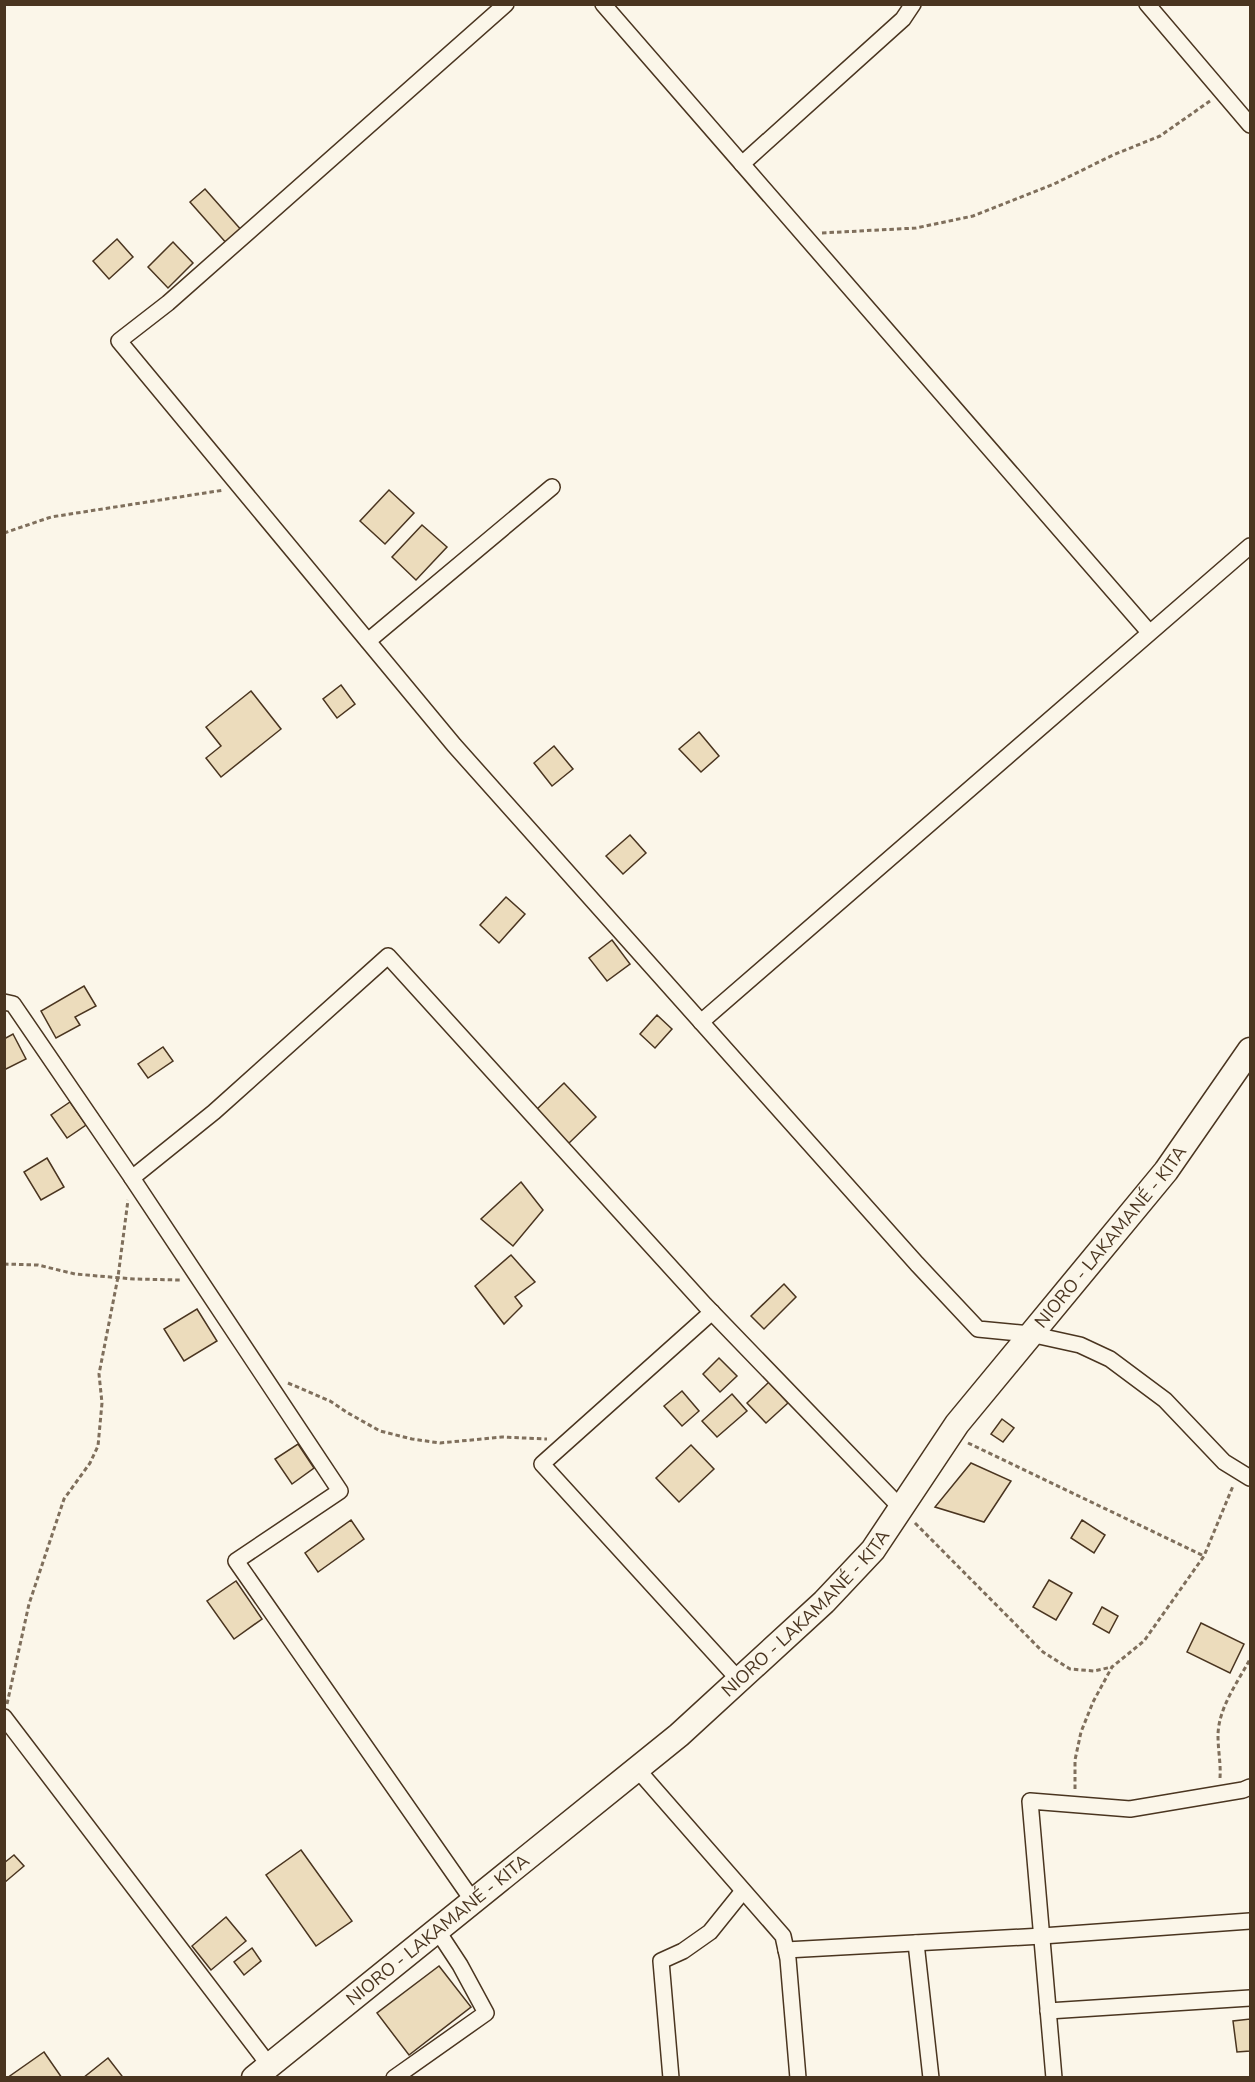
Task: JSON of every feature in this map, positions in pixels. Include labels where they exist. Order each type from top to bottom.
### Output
[{"type":"main road","name":"NIORO - LAKAMANÉ - KITA","points":[[262,2071],[678,1735],[832,1594],[873,1550],[950,1434],[1166,1171],[1251,1050]]},
{"type":"street","points":[[506,4],[177,296],[119,341],[454,745],[917,1264],[978,1329],[1030,1334],[1080,1345],[1110,1359],[1165,1400],[1224,1462],[1245,1474]]},
{"type":"street","points":[[603,4],[1149,632]]},
{"type":"street","points":[[742,164],[903,19],[913,4]]},
{"type":"street","points":[[1147,4],[1251,125]]},
{"type":"street","points":[[368,641],[552,487]]},
{"type":"street","points":[[701,1022],[1251,546]]},
{"type":"street","points":[[132,1178],[214,1112],[388,956],[712,1312],[901,1508]]},
{"type":"street","points":[[4,1002],[13,1004],[340,1491],[236,1561],[473,1901]]},
{"type":"street","points":[[712,1312],[542,1464],[739,1680]]},
{"type":"street","points":[[4,1716],[262,2071]]},
{"type":"street","points":[[637,1769],[783,1936],[798,2078]]},
{"type":"street","points":[[1054,2078],[1030,1802],[1130,1809],[1251,1787]]},
{"type":"street","points":[[670,2078],[661,1961],[710,1932],[743,1891]]},
{"type":"street","points":[[786,1950],[1042,1936],[1251,1921]]},
{"type":"street","points":[[394,2078],[413,2072],[486,2013],[460,1965],[436,1930]]},
{"type":"street","points":[[916,1943],[931,2078]]},
{"type":"street","points":[[1048,2011],[1251,1998]]},
{"type":"path","points":[[803,234],[916,228],[973,216],[1054,184],[1113,155],[1160,136],[1222,92]]},
{"type":"path","points":[[4,533],[51,517],[241,488]]},
{"type":"path","points":[[4,1716],[28,1604],[40,1567],[64,1499],[90,1463],[98,1446],[102,1402],[99,1374],[118,1277],[132,1178]]},
{"type":"path","points":[[4,1264],[38,1265],[75,1274],[200,1280]]},
{"type":"path","points":[[262,1373],[330,1401],[380,1431],[412,1439],[440,1443],[502,1437],[570,1439]]},
{"type":"path","points":[[950,1434],[1204,1556]]},
{"type":"path","points":[[1075,1805],[1075,1760],[1080,1732],[1093,1702],[1112,1667],[1144,1641],[1204,1556],[1245,1474]]},
{"type":"path","points":[[901,1508],[1043,1652],[1070,1669],[1094,1671],[1112,1667]]},
{"type":"path","points":[[1220,1794],[1221,1760],[1218,1735],[1221,1713],[1251,1659]]},
{"type":"building","points":[[205,189],[243,232],[228,245],[190,202]]},
{"type":"building","points":[[117,239],[133,257],[109,279],[93,261]]},
{"type":"building","points":[[173,242],[193,263],[168,288],[148,267]]},
{"type":"building","points":[[389,490],[414,513],[385,544],[360,521]]},
{"type":"building","points":[[422,525],[447,547],[416,580],[392,557]]},
{"type":"building","points":[[341,685],[355,704],[337,718],[323,699]]},
{"type":"building","points":[[251,691],[281,729],[221,777],[206,758],[221,746],[206,727]]},
{"type":"building","points":[[699,732],[719,756],[701,772],[679,749]]},
{"type":"building","points":[[554,746],[573,769],[552,786],[534,763]]},
{"type":"building","points":[[630,835],[646,853],[623,874],[606,856]]},
{"type":"building","points":[[506,897],[525,914],[499,943],[480,925]]},
{"type":"building","points":[[612,940],[630,964],[607,981],[589,958]]},
{"type":"building","points":[[84,986],[96,1006],[75,1017],[80,1025],[56,1038],[41,1011]]},
{"type":"building","points":[[657,1015],[672,1029],[655,1048],[640,1034]]},
{"type":"building","points":[[13,1034],[26,1059],[4,1070],[4,1039]]},
{"type":"building","points":[[163,1047],[173,1061],[148,1078],[138,1064]]},
{"type":"building","points":[[564,1083],[596,1117],[568,1144],[535,1111]]},
{"type":"building","points":[[70,1102],[86,1125],[67,1138],[51,1115]]},
{"type":"building","points":[[47,1158],[64,1187],[41,1200],[24,1172]]},
{"type":"building","points":[[521,1182],[543,1210],[513,1246],[481,1219]]},
{"type":"building","points":[[511,1255],[535,1282],[515,1297],[522,1306],[504,1324],[475,1286]]},
{"type":"building","points":[[784,1284],[796,1297],[764,1329],[751,1316]]},
{"type":"building","points":[[197,1309],[217,1341],[184,1361],[164,1329]]},
{"type":"building","points":[[719,1358],[737,1376],[720,1392],[703,1374]]},
{"type":"building","points":[[769,1382],[788,1403],[766,1423],[747,1403]]},
{"type":"building","points":[[682,1391],[699,1411],[682,1426],[664,1406]]},
{"type":"building","points":[[732,1394],[747,1411],[717,1437],[702,1421]]},
{"type":"building","points":[[1002,1419],[1014,1428],[1003,1442],[991,1434]]},
{"type":"building","points":[[298,1444],[314,1468],[292,1484],[275,1459]]},
{"type":"building","points":[[691,1445],[714,1469],[679,1502],[656,1478]]},
{"type":"building","points":[[971,1463],[1011,1481],[984,1522],[935,1507]]},
{"type":"building","points":[[351,1520],[364,1539],[318,1572],[305,1553]]},
{"type":"building","points":[[1082,1520],[1105,1535],[1094,1553],[1071,1538]]},
{"type":"building","points":[[1049,1580],[1072,1593],[1056,1620],[1033,1607]]},
{"type":"building","points":[[236,1581],[262,1619],[234,1639],[207,1601]]},
{"type":"building","points":[[1102,1607],[1118,1616],[1109,1633],[1093,1624]]},
{"type":"building","points":[[1201,1623],[1244,1644],[1230,1673],[1187,1652]]},
{"type":"building","points":[[301,1850],[352,1921],[316,1946],[266,1875]]},
{"type":"building","points":[[14,1855],[24,1866],[4,1883],[4,1863]]},
{"type":"building","points":[[226,1917],[246,1941],[211,1970],[192,1946]]},
{"type":"building","points":[[252,1948],[261,1961],[244,1975],[234,1962]]},
{"type":"building","points":[[439,1966],[471,2007],[409,2055],[377,2013]]},
{"type":"building","points":[[1250,2019],[1250,2051],[1237,2052],[1233,2021]]},
{"type":"building","points":[[44,2052],[62,2078],[7,2078]]},
{"type":"building","points":[[108,2058],[122,2076],[121,2078],[83,2078]]}]
